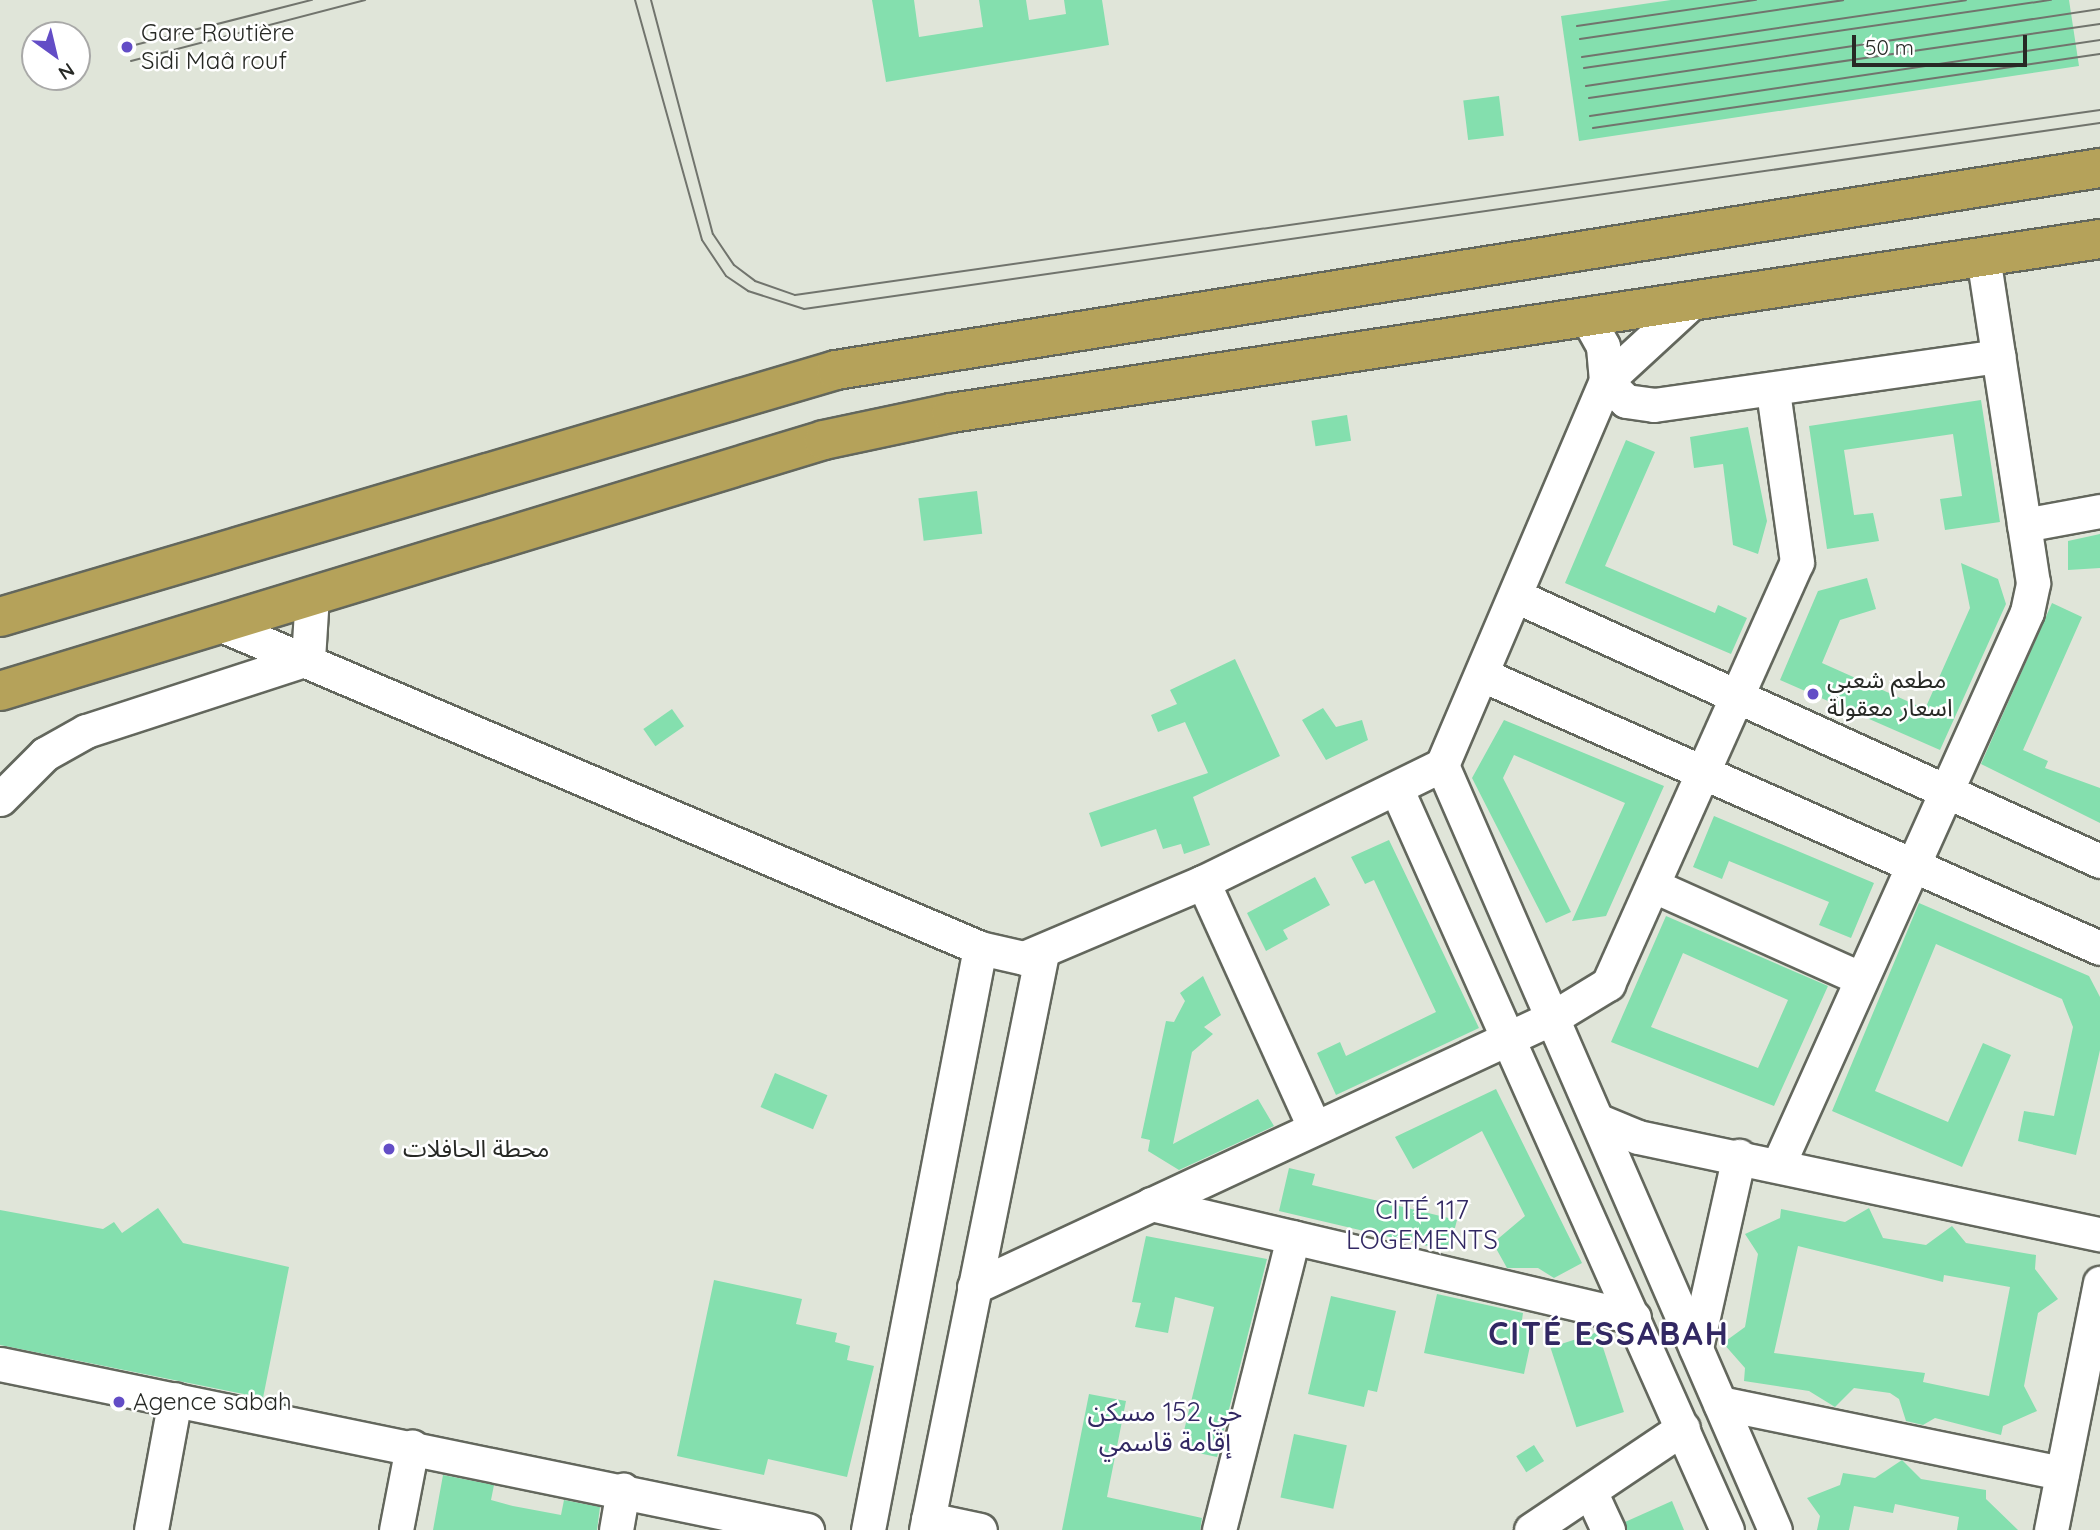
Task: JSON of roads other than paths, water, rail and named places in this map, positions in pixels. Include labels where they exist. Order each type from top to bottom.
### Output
[{"type":"highway","points":[[0,617],[836,370],[2100,167]]},
{"type":"highway","points":[[0,691],[824,440],[964,411],[2100,239]]},
{"type":"street","points":[[1779,1163],[1911,863],[2026,612],[2033,583],[1983,255]]},
{"type":"street","points":[[219,624],[308,659],[980,948],[1007,956],[1042,953],[1203,882],[1397,790],[1442,765],[1485,676],[1606,381],[1693,300]]},
{"type":"street","points":[[1586,315],[1603,346],[1606,381],[1640,405],[1773,392],[1999,356]]},
{"type":"street","points":[[974,1287],[1552,1018],[1608,984],[1797,562],[1773,392]]},
{"type":"street","points":[[2024,525],[2100,511]]},
{"type":"street","points":[[308,659],[312,595]]},
{"type":"street","points":[[1518,597],[2100,861]]},
{"type":"street","points":[[0,799],[45,754],[86,732],[308,659]]},
{"type":"street","points":[[1485,676],[1703,770],[2100,948]]},
{"type":"street","points":[[1442,765],[1775,1530]]},
{"type":"street","points":[[1397,790],[1511,1035],[1727,1530]]},
{"type":"street","points":[[1203,882],[1314,1127]]},
{"type":"street","points":[[1654,886],[1860,978]]},
{"type":"street","points":[[867,1530],[980,948]]},
{"type":"street","points":[[980,1530],[927,1524],[1042,953]]},
{"type":"street","points":[[1597,1120],[1638,1137],[1779,1163],[2100,1234]]},
{"type":"street","points":[[1696,1348],[1739,1156]]},
{"type":"street","points":[[1152,1204],[1634,1317]]},
{"type":"street","points":[[1219,1530],[1293,1237]]},
{"type":"street","points":[[2051,1530],[2100,1283]]},
{"type":"street","points":[[0,1364],[623,1490],[807,1530]]},
{"type":"street","points":[[151,1530],[175,1399]]},
{"type":"street","points":[[1720,1403],[2062,1473]]},
{"type":"street","points":[[1531,1530],[1683,1428]]},
{"type":"street","points":[[396,1530],[412,1447]]},
{"type":"street","points":[[616,1530],[623,1490]]},
{"type":"street","points":[[1590,1491],[1608,1530]]},
{"type":"tram line","points":[[127,47],[312,0]]},
{"type":"tram line","points":[[131,61],[365,0]]},
{"type":"tram line","points":[[635,0],[702,240],[726,276],[748,291],[804,309],[2100,123]]},
{"type":"tram line","points":[[651,0],[713,234],[734,265],[755,281],[795,295],[2100,110]]},
{"type":"tram line","points":[[1577,26],[1756,0]]},
{"type":"tram line","points":[[1580,39],[1843,0]]},
{"type":"tram line","points":[[1582,57],[1966,0]]},
{"type":"tram line","points":[[1584,68],[2051,0]]},
{"type":"tram line","points":[[1586,86],[2100,9]]},
{"type":"tram line","points":[[1589,98],[2100,24]]},
{"type":"tram line","points":[[1590,116],[2100,40]]},
{"type":"tram line","points":[[1593,128],[2100,54]]},
{"type":"place","name":"Gare Routière Sidi Maâ rouf","points":[[127,47]]},
{"type":"place","name":"مطعم شعبي اسعار معقولة","points":[[1813,694]]},
{"type":"place","name":"محطة الحافلات","points":[[389,1149]]},
{"type":"place","name":"Agence sabah","points":[[119,1402]]},
{"type":"district","name":"CITÉ 117 LOGEMENTS","points":[[1422,1225]]},
{"type":"district","name":"CITÉ ESSABAH","points":[[1609,1333]]},
{"type":"district","name":"حي 152 مسكن إقامة قاسمي","points":[[1165,1427]]}]
